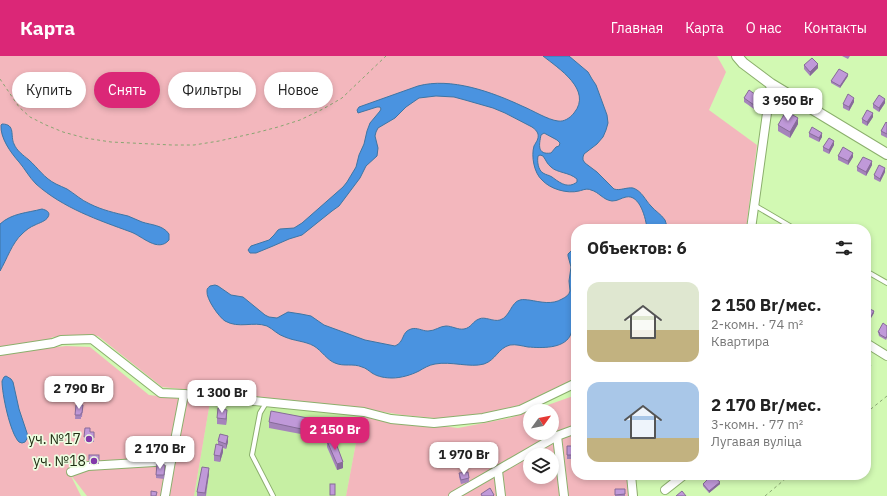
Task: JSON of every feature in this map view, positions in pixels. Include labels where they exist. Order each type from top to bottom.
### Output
[{"type":"street","points":[[738,56],[743,63],[771,84],[887,154]]},
{"type":"street","points":[[752,224],[771,84]]},
{"type":"street","points":[[0,351],[53,343],[61,340],[92,339],[161,393],[364,412],[391,419],[434,423],[483,418],[520,410],[571,385]]},
{"type":"street","points":[[871,346],[887,356]]},
{"type":"street","points":[[165,496],[184,394]]},
{"type":"street","points":[[559,435],[571,431]]},
{"type":"street","points":[[453,496],[550,440]]},
{"type":"street","points":[[557,440],[564,496]]},
{"type":"street","points":[[71,472],[88,466],[171,460]]},
{"type":"street","points":[[498,471],[501,496]]},
{"type":"street","points":[[631,480],[633,496]]},
{"type":"street","points":[[665,490],[678,480]]},
{"type":"lane","points":[[754,205],[786,224]]},
{"type":"lane","points":[[871,274],[887,283]]},
{"type":"lane","points":[[266,402],[260,413],[252,455],[273,496]]},
{"type":"path","points":[[0,79],[19,107],[30,117],[63,132],[85,138],[111,142],[194,145],[255,133],[300,120],[342,98],[386,56]]},
{"type":"path","points":[[871,409],[887,396]]},
{"type":"path","points":[[765,496],[784,480]]},
{"type":"shaded area","points":[[0,56],[717,56],[726,72],[709,110],[757,145],[747,224],[571,224],[571,381],[524,404],[485,414],[445,419],[403,415],[346,406],[162,387],[98,336],[52,337],[48,348],[66,346],[90,347],[149,395],[210,402],[194,496],[87,496],[70,474],[81,496],[0,496]]},
{"type":"shaded area","points":[[571,397],[571,480],[636,480],[638,496],[346,496],[361,416],[458,428],[510,418],[523,413],[523,440],[559,440],[559,404],[551,404]]},
{"type":"shaded area","points":[[210,402],[361,416],[346,496],[194,496]]},
{"type":"water","points":[[543,56],[569,56],[588,72],[596,85],[607,115],[608,123],[603,137],[597,144],[584,154],[583,160],[585,163],[597,172],[614,189],[619,190],[633,188],[639,191],[649,204],[662,216],[666,224],[646,224],[639,203],[631,197],[612,201],[590,189],[569,192],[549,186],[539,177],[534,164],[533,150],[538,139],[538,134],[532,127],[493,108],[454,97],[436,96],[419,98],[406,107],[395,118],[378,128],[375,136],[378,148],[377,156],[366,166],[360,178],[339,206],[302,235],[256,253],[250,253],[248,250],[251,246],[269,240],[280,229],[294,228],[302,223],[347,182],[356,167],[370,123],[381,109],[380,107],[377,107],[358,113],[357,110],[359,107],[418,86],[444,83],[471,87],[485,91],[550,119],[562,121],[569,118],[574,113],[579,104],[579,96],[576,88],[564,73]],"holes":[[[544,133],[560,143],[559,146],[556,147],[551,153],[541,151],[541,135]],[[538,156],[543,156],[548,165],[574,177],[577,179],[577,182],[567,185],[543,173],[540,170],[538,163]]]},
{"type":"water","points":[[2,124],[11,128],[13,141],[18,151],[52,182],[95,206],[160,227],[169,234],[169,240],[165,244],[155,244],[131,232],[69,207],[46,192],[36,184],[10,150],[2,135]]},
{"type":"water","points":[[42,209],[48,213],[48,217],[44,221],[28,229],[18,238],[12,246],[0,271],[0,224],[15,215]]},
{"type":"water","points":[[571,251],[571,267],[568,256]]},
{"type":"water","points":[[571,267],[571,334],[567,340],[562,343],[551,347],[510,345],[484,364],[473,365],[441,363],[429,366],[413,374],[390,378],[374,374],[359,366],[335,363],[329,360],[314,346],[282,336],[267,326],[256,324],[241,325],[225,321],[216,312],[207,294],[208,288],[215,285],[231,295],[243,297],[269,317],[277,318],[288,312],[311,316],[324,325],[365,340],[395,346],[400,342],[406,332],[411,329],[415,328],[431,331],[446,326],[464,329],[481,318],[500,320],[506,316],[517,301],[520,300],[542,302],[558,301],[568,295],[570,291],[569,281]]},
{"type":"water","points":[[6,376],[13,382],[19,409],[28,437],[25,442],[22,443],[19,442],[16,437],[7,413],[2,381]]},
{"type":"building","points":[[812,58],[818,64],[810,72],[804,65]]},
{"type":"building","points":[[839,69],[848,74],[840,86],[831,81]]},
{"type":"building","points":[[749,90],[759,97],[754,105],[744,98]]},
{"type":"building","points":[[848,94],[854,98],[849,107],[843,104]]},
{"type":"building","points":[[879,95],[885,99],[879,108],[873,104]]},
{"type":"building","points":[[867,110],[873,113],[867,122],[862,119]]},
{"type":"building","points":[[786,111],[798,118],[790,132],[778,125]]},
{"type":"building","points":[[886,122],[887,123],[887,134],[881,131]]},
{"type":"building","points":[[812,127],[822,133],[819,138],[809,133]]},
{"type":"building","points":[[829,138],[834,141],[829,150],[823,147]]},
{"type":"building","points":[[843,147],[853,153],[848,161],[838,156]]},
{"type":"building","points":[[863,157],[872,161],[866,172],[857,167]]},
{"type":"building","points":[[879,165],[885,168],[880,179],[874,175]]},
{"type":"building","points":[[871,310],[874,311],[871,316]]},
{"type":"building","points":[[883,323],[887,326],[886,338],[878,332]]},
{"type":"building","points":[[76,405],[83,405],[81,415],[75,415]]},
{"type":"building","points":[[218,408],[227,410],[226,419],[217,418]]},
{"type":"building","points":[[271,411],[308,418],[306,430],[269,422]]},
{"type":"building","points":[[85,428],[90,428],[90,432],[94,432],[94,438],[84,437]]},
{"type":"building","points":[[220,434],[228,436],[226,444],[218,441]]},
{"type":"building","points":[[334,438],[343,462],[337,464],[327,441]]},
{"type":"building","points":[[216,444],[223,446],[220,456],[214,455]]},
{"type":"building","points":[[567,446],[571,446],[571,455],[567,455]]},
{"type":"building","points":[[89,455],[99,455],[99,460],[89,460]]},
{"type":"building","points":[[157,464],[165,465],[164,475],[156,475]]},
{"type":"building","points":[[202,467],[209,468],[205,493],[197,492]]},
{"type":"building","points":[[468,472],[469,478],[461,480],[459,473]]},
{"type":"building","points":[[707,480],[718,480],[720,482],[709,491],[703,484]]},
{"type":"building","points":[[330,484],[335,484],[335,495],[330,495]]},
{"type":"building","points":[[490,488],[494,495],[493,496],[482,496],[481,494]]},
{"type":"building","points":[[615,489],[625,489],[625,494],[615,495]]},
{"type":"building","points":[[151,491],[157,492],[156,496],[151,496]]},
{"type":"building","points":[[682,491],[686,496],[676,496]]},
{"type":"place","name":"уч. №17","points":[[89,439]]},
{"type":"place","name":"уч. №18","points":[[94,461]]}]
